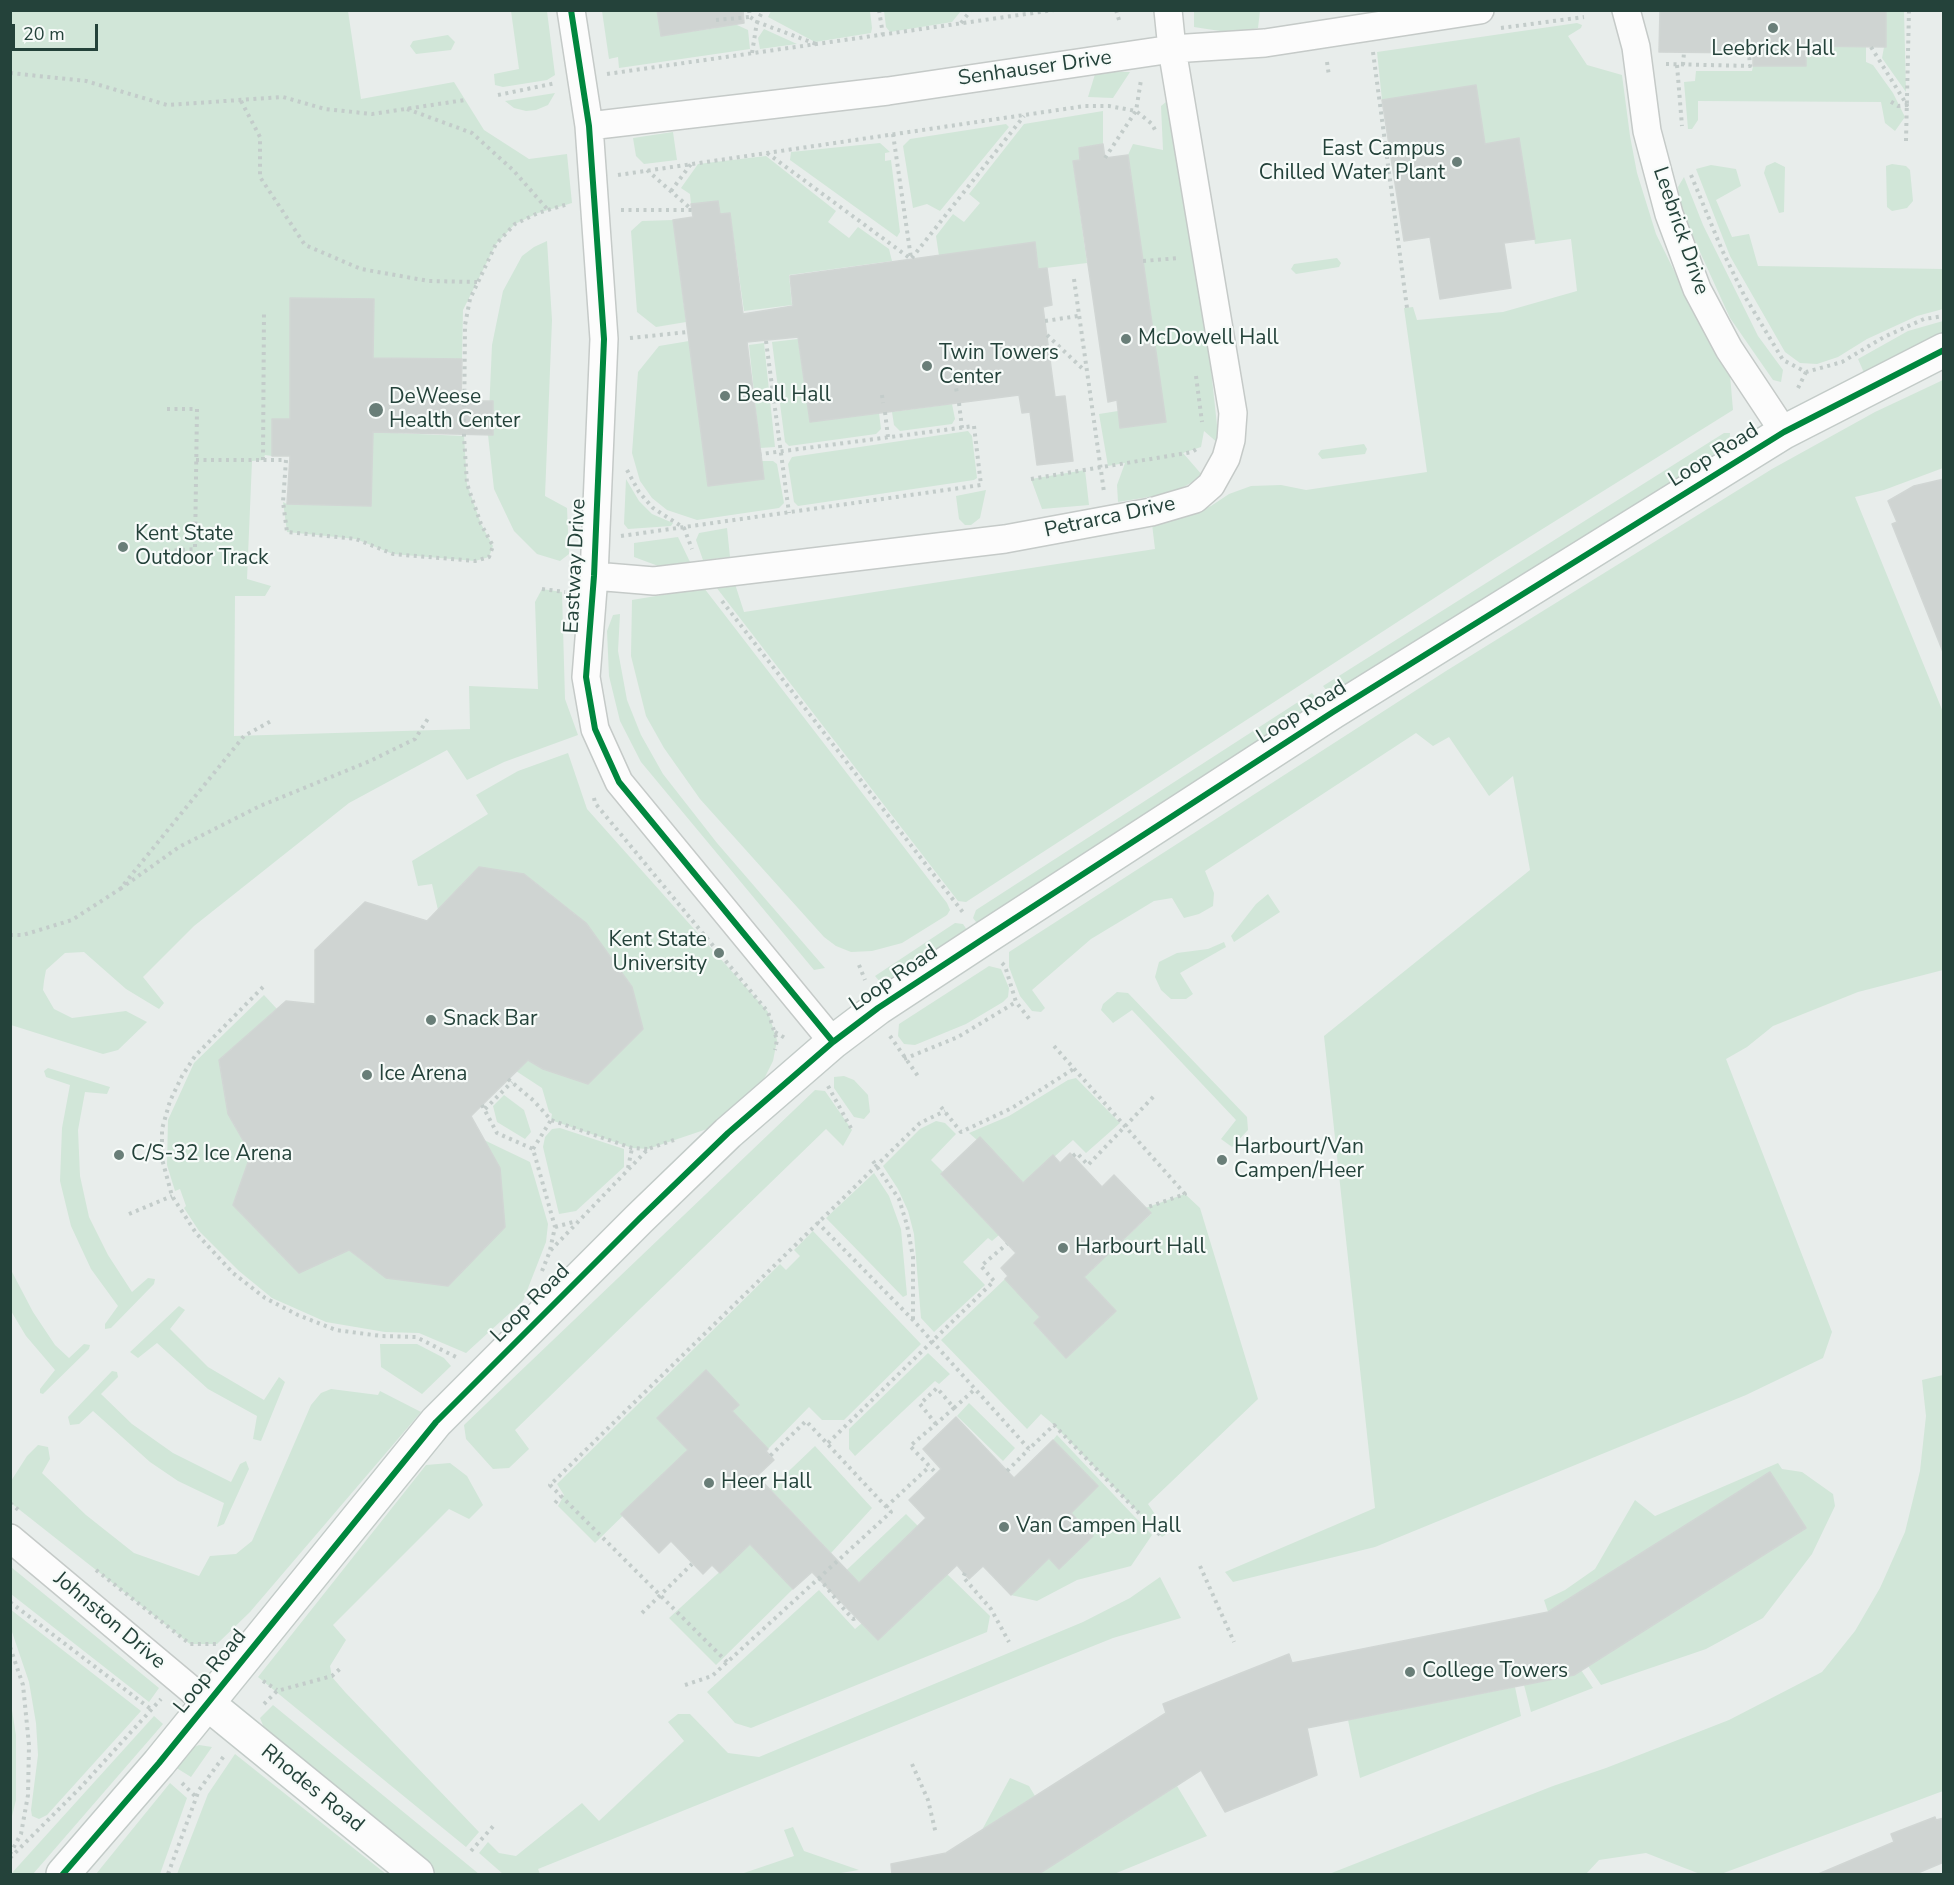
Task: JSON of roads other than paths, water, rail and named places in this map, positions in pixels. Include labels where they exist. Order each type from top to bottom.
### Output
[{"type":"street","name":"Eastway Drive","points":[[571,10],[589,126],[604,339],[594,576],[586,677],[595,729],[619,782],[833,1042]]},
{"type":"street","name":"Petrarca Drive","points":[[594,576],[654,581],[1005,539],[1151,512],[1194,499],[1211,485],[1226,458],[1231,440],[1233,413],[1172,49],[1168,10]]},
{"type":"street","name":"Senhauser Drive","points":[[589,126],[888,91],[1172,49],[1265,43],[1480,10]]},
{"type":"street","name":"Leebrick Drive","points":[[1626,10],[1636,47],[1647,131],[1670,214],[1697,289],[1729,349],[1784,432]]},
{"type":"street","name":"Loop Road","points":[[63,1875],[207,1703],[436,1422],[728,1133],[833,1042],[878,1008],[1303,731],[1784,432],[1944,350]]},
{"type":"street","name":"Johnston Drive","points":[[10,1538],[207,1703]]},
{"type":"street","name":"Rhodes Road","points":[[207,1703],[417,1875]]},
{"type":"place","name":"Leebrick Hall","points":[[1773,28]]},
{"type":"place","name":"East Campus Chilled Water Plant","points":[[1457,162]]},
{"type":"place","name":"McDowell Hall","points":[[1126,339]]},
{"type":"place","name":"Twin Towers Center","points":[[927,366]]},
{"type":"place","name":"Beall Hall","points":[[725,396]]},
{"type":"place","name":"DeWeese Health Center","points":[[376,410]]},
{"type":"place","name":"Kent State Outdoor Track","points":[[123,547]]},
{"type":"place","name":"Kent State University","points":[[719,953]]},
{"type":"place","name":"Snack Bar","points":[[431,1020]]},
{"type":"place","name":"Ice Arena","points":[[367,1075]]},
{"type":"place","name":"C/S-32 Ice Arena","points":[[119,1155]]},
{"type":"place","name":"Harbourt/Van Campen/Heer","points":[[1222,1160]]},
{"type":"place","name":"Harbourt Hall","points":[[1063,1248]]},
{"type":"place","name":"Heer Hall","points":[[709,1483]]},
{"type":"place","name":"Van Campen Hall","points":[[1004,1527]]},
{"type":"place","name":"College Towers","points":[[1410,1672]]}]
